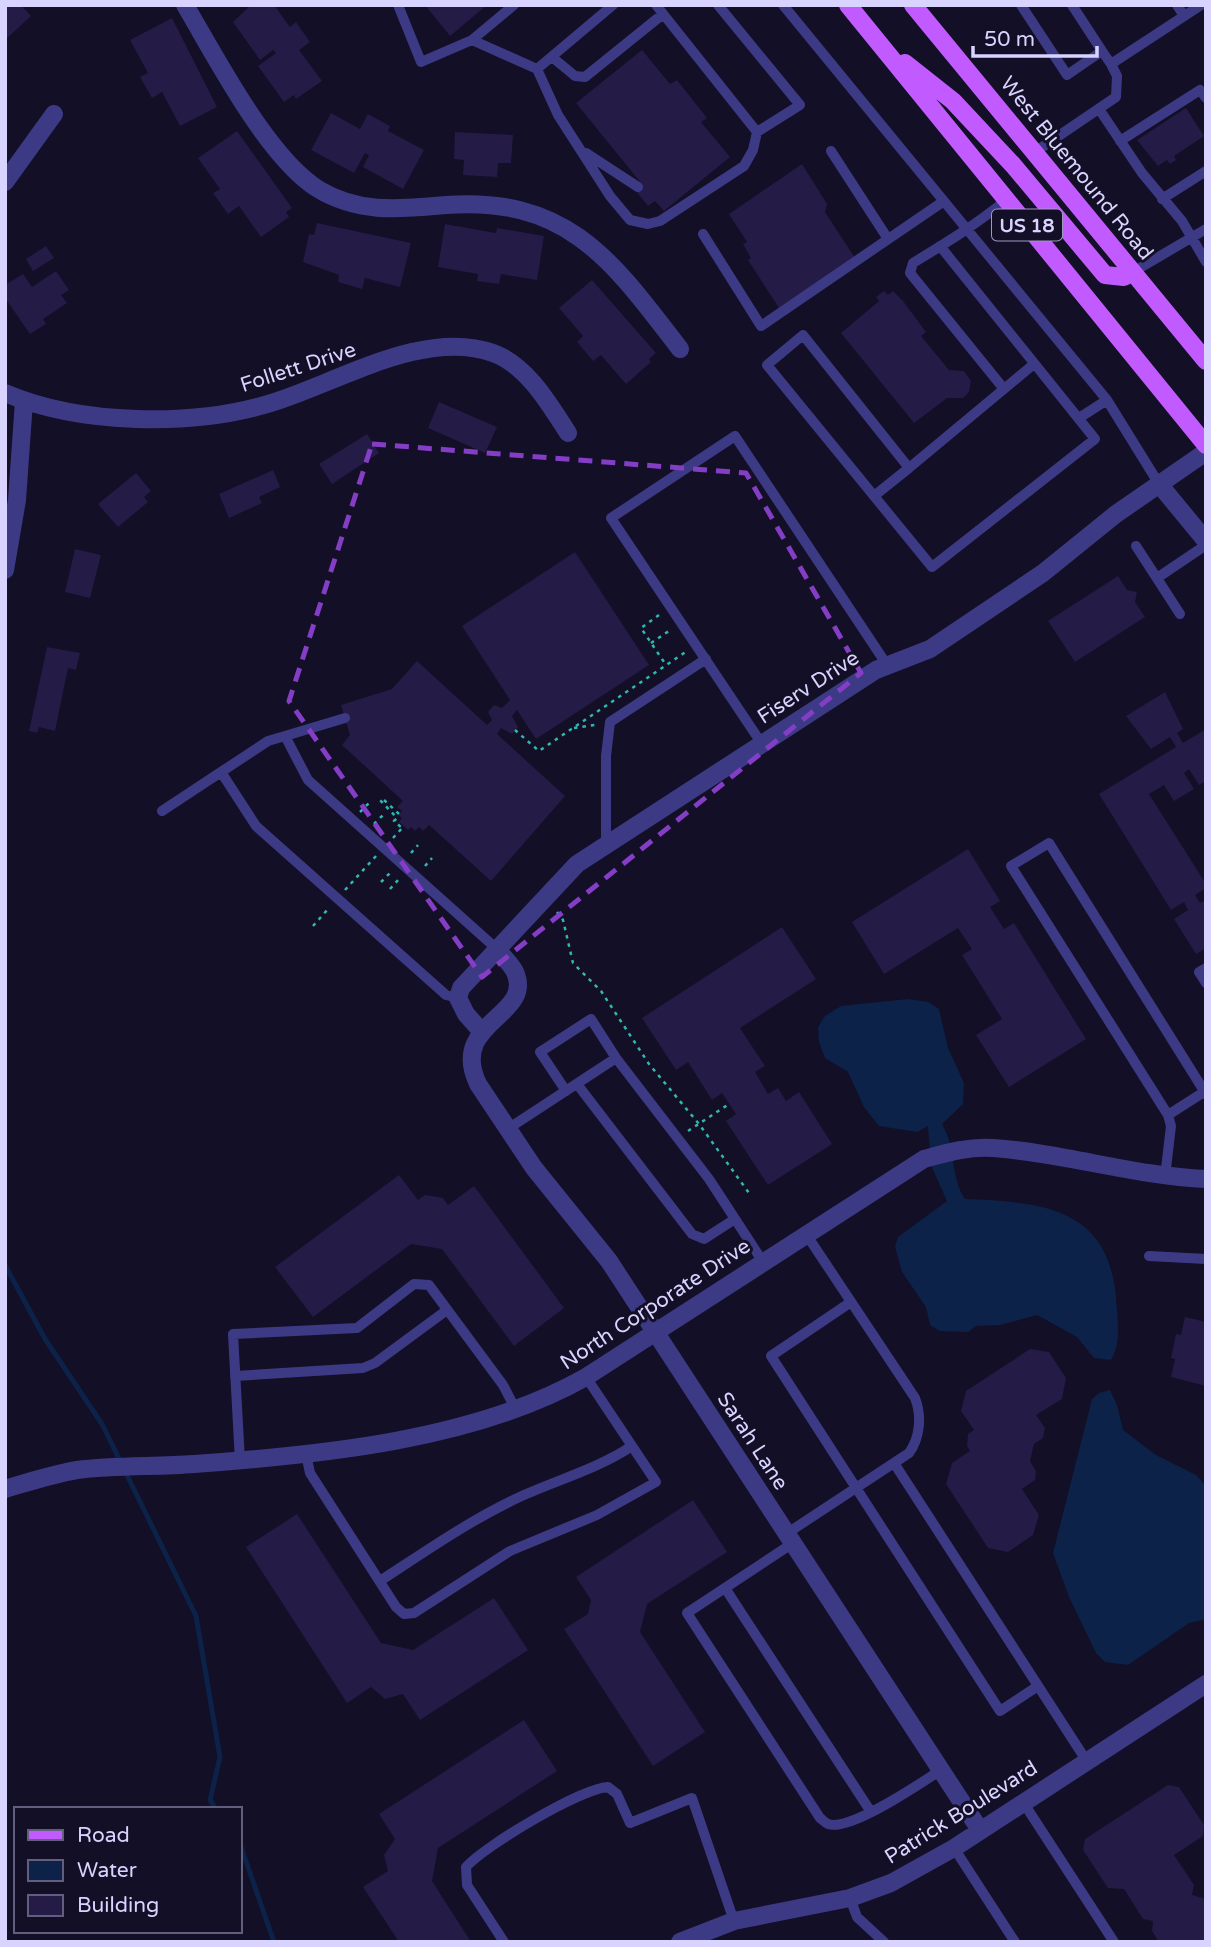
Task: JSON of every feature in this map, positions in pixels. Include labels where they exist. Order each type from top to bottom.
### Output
[{"type":"main road","name":"US 18","points":[[848,5],[1206,445]]},
{"type":"main road","name":"West Bluemound Road","points":[[913,5],[1206,361]]},
{"type":"main road","points":[[878,41],[953,102],[1013,165],[1105,275],[1124,277],[1133,272]]},
{"type":"street","points":[[185,5],[266,134],[288,163],[315,187],[336,199],[376,209],[497,205],[538,216],[597,248],[636,292],[680,349]]},
{"type":"street","points":[[5,182],[54,114]]},
{"type":"street","name":"Follett Drive","points":[[5,393],[24,401],[91,414],[152,419],[217,415],[268,404],[410,352],[450,345],[471,347],[504,358],[520,369],[568,433]]},
{"type":"street","points":[[5,570],[17,500],[24,401]]},
{"type":"street","name":"Fiserv Drive","points":[[458,998],[461,988],[577,864],[887,665],[930,649],[1032,581],[1116,514],[1206,452]]},
{"type":"street","points":[[1159,484],[1206,542]]},
{"type":"street","points":[[458,998],[466,1014],[482,1032],[516,996],[518,984],[514,971],[498,950]]},
{"type":"street","name":"Sarah Lane","points":[[482,1032],[471,1049],[470,1059],[478,1084],[506,1130],[609,1261],[980,1830]]},
{"type":"street","name":"North Corporate Drive","points":[[5,1489],[79,1470],[162,1467],[306,1454],[406,1437],[516,1411],[550,1398],[586,1377],[924,1159],[958,1150],[991,1147],[1165,1177],[1206,1179]]},
{"type":"street","name":"Patrick Boulevard","points":[[690,1940],[734,1922],[850,1898],[891,1883],[954,1848],[1206,1684]]},
{"type":"lane","points":[[398,5],[421,62],[472,40],[514,5]]},
{"type":"lane","points":[[537,69],[613,5]]},
{"type":"lane","points":[[472,40],[537,69],[558,115],[630,220],[648,224],[660,221],[744,166],[753,150],[757,132],[800,106],[718,5]]},
{"type":"lane","points":[[783,5],[1107,400],[1159,484]]},
{"type":"lane","points":[[1021,5],[1067,75],[1102,51]]},
{"type":"lane","points":[[1035,152],[1116,97],[1117,76],[1072,5]]},
{"type":"lane","points":[[1177,5],[1184,16]]},
{"type":"lane","points":[[1111,64],[1201,5]]},
{"type":"lane","points":[[552,57],[575,76],[585,77],[660,9],[757,132]]},
{"type":"lane","points":[[1120,141],[1200,90],[1206,98]]},
{"type":"lane","points":[[1099,109],[1162,199],[1193,237],[1206,262]]},
{"type":"lane","points":[[580,149],[638,187]]},
{"type":"lane","points":[[831,151],[888,239]]},
{"type":"lane","points":[[1162,199],[1206,171]]},
{"type":"lane","points":[[1004,389],[910,273],[913,263],[969,231],[1006,200]]},
{"type":"lane","points":[[703,234],[761,326],[871,255],[888,239],[944,201]]},
{"type":"lane","points":[[1133,272],[1206,229]]},
{"type":"lane","points":[[909,468],[803,335],[767,365],[932,567],[1095,439],[940,246]]},
{"type":"lane","points":[[874,496],[1034,364]]},
{"type":"lane","points":[[1079,418],[1107,400]]},
{"type":"lane","points":[[762,744],[611,518],[735,436],[887,665]]},
{"type":"lane","points":[[1157,578],[1206,542]]},
{"type":"lane","points":[[1136,546],[1180,614]]},
{"type":"lane","points":[[606,845],[606,756],[610,722],[706,659]]},
{"type":"lane","points":[[163,811],[268,741],[345,718]]},
{"type":"lane","points":[[285,736],[308,780],[498,950]]},
{"type":"lane","points":[[221,772],[257,826],[446,995],[458,998]]},
{"type":"lane","points":[[1165,1177],[1171,1126],[1168,1115],[1011,866],[1049,843],[1205,1093],[1168,1115]]},
{"type":"lane","points":[[1206,968],[1199,972],[1206,983]]},
{"type":"lane","points":[[566,1091],[540,1052],[591,1019],[616,1058],[709,1179],[764,1262]]},
{"type":"lane","points":[[506,1130],[616,1058]]},
{"type":"lane","points":[[577,1084],[692,1234],[704,1239],[735,1219]]},
{"type":"lane","points":[[806,1234],[919,1409],[914,1447],[856,1487],[725,1588],[687,1613],[820,1818],[828,1824],[838,1825],[871,1812],[941,1770]]},
{"type":"lane","points":[[1149,1255],[1206,1259]]},
{"type":"lane","points":[[240,1461],[233,1334],[357,1328],[414,1284],[429,1285],[503,1385],[516,1411]]},
{"type":"lane","points":[[851,1303],[771,1356],[1000,1711],[1038,1686]]},
{"type":"lane","points":[[235,1376],[363,1368],[375,1363],[447,1310]]},
{"type":"lane","points":[[306,1454],[310,1474],[396,1607],[404,1614],[414,1613],[510,1551],[631,1497],[656,1482],[586,1377]]},
{"type":"lane","points":[[380,1581],[480,1518],[522,1496],[613,1458],[632,1446]]},
{"type":"lane","points":[[894,1463],[1086,1760]]},
{"type":"lane","points":[[725,1588],[871,1812]]},
{"type":"lane","points":[[504,1942],[467,1885],[466,1867],[554,1808],[597,1788],[608,1787],[617,1794],[629,1823],[692,1798],[734,1922]]},
{"type":"lane","points":[[1023,1802],[1114,1942]]},
{"type":"lane","points":[[954,1848],[1015,1942]]},
{"type":"lane","points":[[850,1898],[857,1917],[884,1942]]},
{"type":"path","points":[[648,623],[641,628],[666,665]]},
{"type":"path","points":[[651,643],[659,638]]},
{"type":"path","points":[[574,728],[576,723],[696,645]]},
{"type":"path","points":[[515,730],[539,751],[574,728],[591,725]]},
{"type":"path","points":[[313,926],[403,827],[394,821],[397,818],[380,800],[383,799],[399,814]]},
{"type":"path","points":[[553,888],[554,907],[563,920],[573,963],[600,991],[649,1064],[699,1124],[749,1193]]},
{"type":"path","points":[[699,1124],[729,1104]]},
{"type":"highlighted area","points":[[372,444],[746,473],[861,673],[482,977],[289,701]]},
{"type":"water","points":[[908,999],[928,1002],[939,1009],[948,1048],[964,1083],[963,1104],[942,1124],[949,1142],[957,1181],[965,1199],[1020,1203],[1044,1208],[1066,1215],[1085,1227],[1100,1244],[1110,1267],[1116,1297],[1117,1345],[1111,1360],[1094,1358],[1077,1337],[1037,1315],[1000,1325],[976,1326],[968,1332],[940,1331],[930,1325],[926,1307],[902,1272],[895,1247],[898,1237],[947,1201],[931,1165],[928,1126],[917,1132],[879,1126],[864,1107],[848,1072],[825,1058],[819,1042],[818,1027],[825,1016],[841,1006]]},
{"type":"water","points":[[1110,1390],[1123,1430],[1156,1455],[1196,1475],[1206,1486],[1206,1619],[1189,1623],[1128,1665],[1105,1662],[1096,1653],[1069,1597],[1053,1553],[1092,1399],[1099,1393]]},
{"type":"building","points":[[5,5],[21,5],[31,16],[5,40]]},
{"type":"building","points":[[251,5],[274,5],[290,27],[296,22],[310,42],[299,50],[322,81],[296,99],[294,95],[284,102],[258,66],[276,53],[273,50],[260,60],[233,22]]},
{"type":"building","points":[[425,5],[487,5],[450,36]]},
{"type":"building","points":[[172,18],[217,107],[180,126],[162,92],[152,98],[140,77],[148,73],[130,40]]},
{"type":"building","points":[[642,50],[670,84],[677,80],[707,118],[701,122],[730,157],[664,211],[655,201],[648,206],[635,190],[641,183],[576,103]]},
{"type":"building","points":[[1186,108],[1204,136],[1174,156],[1176,160],[1170,164],[1167,160],[1158,166],[1137,140]]},
{"type":"building","points":[[331,113],[360,129],[368,114],[390,126],[388,131],[424,150],[403,189],[363,167],[369,155],[365,153],[354,173],[311,150]]},
{"type":"building","points":[[237,131],[292,208],[286,212],[289,217],[261,237],[239,206],[228,214],[213,193],[220,189],[198,158]]},
{"type":"building","points":[[455,132],[513,135],[511,163],[498,163],[497,177],[463,175],[464,160],[454,159]]},
{"type":"building","points":[[802,164],[827,204],[825,212],[855,258],[779,308],[748,260],[751,258],[743,244],[747,242],[729,214]]},
{"type":"building","points":[[317,223],[411,243],[400,287],[365,278],[362,289],[338,282],[339,275],[303,262],[309,234],[314,235]]},
{"type":"building","points":[[445,224],[496,233],[497,228],[544,236],[537,280],[501,274],[499,284],[477,281],[478,274],[438,267]]},
{"type":"building","points":[[46,246],[54,258],[33,271],[26,259]]},
{"type":"building","points":[[56,271],[69,290],[61,295],[67,303],[43,319],[46,324],[30,334],[5,298],[5,285],[23,274],[32,287]]},
{"type":"building","points":[[592,280],[656,353],[649,359],[651,362],[626,384],[601,355],[593,361],[577,342],[583,336],[559,308]]},
{"type":"building","points":[[884,291],[888,295],[893,291],[903,301],[926,332],[921,336],[949,370],[964,371],[971,381],[969,392],[963,398],[947,398],[914,423],[841,333],[879,301],[876,297]]},
{"type":"building","points":[[439,402],[497,427],[485,453],[428,428]]},
{"type":"building","points":[[367,434],[379,453],[332,484],[319,464]]},
{"type":"building","points":[[273,470],[280,487],[259,497],[262,503],[229,518],[219,494]]},
{"type":"building","points":[[136,473],[151,491],[144,497],[148,502],[118,527],[98,504]]},
{"type":"building","points":[[75,549],[101,555],[90,598],[65,592]]},
{"type":"building","points":[[575,552],[649,665],[536,739],[517,710],[512,716],[518,727],[512,734],[501,728],[497,734],[565,796],[491,881],[429,825],[423,831],[419,827],[415,831],[411,827],[408,830],[399,822],[402,818],[398,815],[402,811],[397,807],[403,801],[342,745],[350,735],[341,705],[392,689],[417,661],[487,725],[492,720],[488,712],[494,705],[502,708],[510,700],[462,626]]},
{"type":"building","points":[[1118,576],[1127,590],[1137,592],[1135,602],[1145,617],[1075,662],[1048,621]]},
{"type":"building","points":[[47,647],[80,653],[76,670],[68,668],[55,731],[39,727],[37,733],[29,731]]},
{"type":"building","points":[[1165,692],[1183,729],[1177,733],[1183,743],[1206,729],[1206,781],[1199,785],[1189,769],[1184,773],[1194,789],[1174,801],[1164,785],[1149,794],[1206,884],[1206,888],[1195,895],[1200,903],[1206,900],[1206,948],[1196,954],[1174,919],[1188,910],[1184,902],[1171,910],[1099,794],[1176,747],[1170,737],[1151,749],[1126,716]]},
{"type":"building","points":[[968,849],[1000,901],[990,907],[1004,929],[1014,923],[1086,1039],[1009,1087],[976,1035],[1002,1019],[962,955],[972,949],[958,928],[884,974],[852,922]]},
{"type":"building","points":[[782,927],[816,979],[740,1028],[765,1066],[755,1072],[768,1094],[778,1088],[786,1101],[799,1092],[832,1144],[768,1185],[726,1121],[736,1114],[722,1093],[712,1100],[688,1062],[676,1070],[642,1018]]},
{"type":"building","points":[[399,1175],[418,1200],[425,1195],[443,1198],[448,1205],[474,1186],[564,1308],[514,1346],[442,1249],[411,1244],[313,1317],[275,1267]]},
{"type":"building","points":[[1185,1317],[1206,1322],[1206,1386],[1171,1377],[1175,1359],[1171,1358],[1176,1334],[1181,1335]]},
{"type":"building","points":[[1030,1349],[1049,1352],[1066,1378],[1062,1399],[1036,1415],[1045,1428],[1043,1438],[1034,1444],[1030,1461],[1036,1471],[1035,1480],[1022,1489],[1039,1515],[1033,1535],[1008,1552],[988,1548],[946,1484],[952,1463],[970,1451],[967,1446],[968,1434],[974,1430],[961,1411],[966,1391]]},
{"type":"building","points":[[693,1500],[727,1552],[647,1604],[640,1632],[705,1732],[653,1766],[564,1629],[588,1614],[591,1600],[576,1577]]},
{"type":"building","points":[[297,1514],[381,1643],[413,1650],[494,1598],[528,1650],[420,1720],[403,1694],[385,1699],[371,1687],[347,1703],[246,1547]]},
{"type":"building","points":[[524,1720],[557,1771],[438,1848],[432,1881],[471,1942],[399,1942],[363,1887],[388,1871],[384,1855],[395,1839],[379,1814]]},
{"type":"building","points":[[1168,1785],[1179,1787],[1204,1825],[1203,1836],[1174,1855],[1194,1885],[1192,1895],[1203,1898],[1206,1903],[1206,1942],[1159,1942],[1152,1931],[1153,1921],[1143,1919],[1124,1889],[1108,1888],[1083,1850],[1085,1839]]},
{"type":"waterway","points":[[5,1265],[45,1339],[102,1424],[196,1616],[220,1757],[210,1800],[215,1807]]},
{"type":"waterway","points":[[242,1850],[274,1942]]}]
